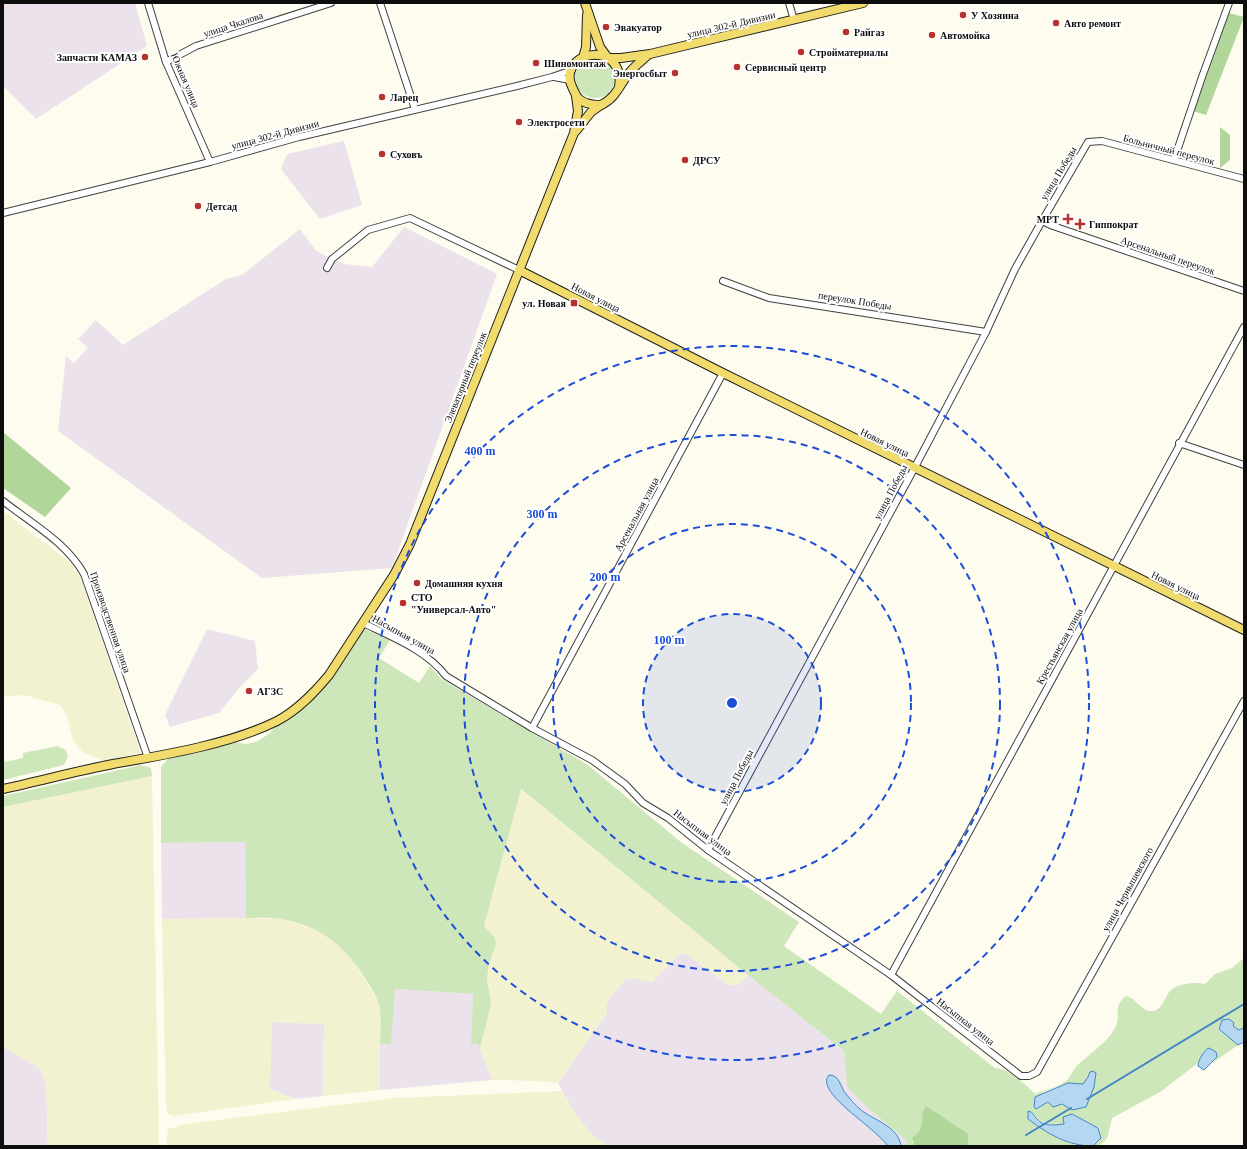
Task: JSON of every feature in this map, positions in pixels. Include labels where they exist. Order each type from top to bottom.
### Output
[{"type":"main road","name":"улица 302-й Дивизии","points":[[608,58],[621,58],[650,54],[863,3]]},
{"type":"main road","points":[[586,6],[600,47],[616,66],[619,73],[619,88],[615,95],[601,105],[593,105],[584,102],[576,96],[570,80],[572,70],[582,58],[586,47],[586,6]]},
{"type":"main road","name":"улица 302-й Дивизии","points":[[619,88],[636,65],[650,54]]},
{"type":"main road","points":[[582,58],[591,55],[600,55],[608,58]]},
{"type":"main road","name":"Элеваторный переулок","points":[[3,789],[148,758],[236,737],[278,720],[297,708],[319,687],[394,575],[410,544],[574,133],[578,111],[576,96]]},
{"type":"main road","name":"Элеваторный переулок","points":[[574,133],[591,112],[601,105]]},
{"type":"main road","name":"Новая улица","points":[[519,270],[723,373],[1244,630]]},
{"type":"street","name":"Южная улица","points":[[148,3],[166,62],[210,162]]},
{"type":"street","name":"улица Чкалова","points":[[166,62],[196,46],[331,3]]},
{"type":"street","points":[[380,3],[415,109]]},
{"type":"street","points":[[789,3],[794,20]]},
{"type":"street","points":[[1174,160],[1202,76],[1229,3]]},
{"type":"street","name":"улица 302-й Дивизии","points":[[3,213],[210,162],[299,137],[552,77],[572,70]]},
{"type":"street","name":"улица 302-й Дивизии","points":[[552,77],[570,80]]},
{"type":"street","name":"Больничный переулок","points":[[1088,142],[1102,141],[1244,179]]},
{"type":"street","name":"улица Победы","points":[[708,850],[986,332],[1015,269],[1088,142]]},
{"type":"street","points":[[327,268],[332,259],[368,230],[410,218],[519,270]]},
{"type":"street","name":"Арсенальный переулок","points":[[1042,221],[1244,291]]},
{"type":"street","name":"переулок Победы","points":[[723,281],[769,298],[986,332]]},
{"type":"street","name":"Крестьянская улица","points":[[891,975],[1114,566],[1179,443],[1244,327]]},
{"type":"street","name":"Арсенальная улица","points":[[532,728],[723,373]]},
{"type":"street","points":[[1179,443],[1244,465]]},
{"type":"street","name":"Производственная улица","points":[[3,501],[56,541],[77,561],[84,574],[148,758]]},
{"type":"street","name":"Насыпная улица","points":[[363,623],[404,643],[436,664],[446,676],[532,728],[592,760],[625,784],[643,803],[668,818],[708,850],[891,975],[1021,1076]]},
{"type":"street","name":"улица Чернышевского","points":[[1021,1076],[1030,1076],[1037,1072],[1244,701]]},
{"type":"shaded area","points":[[3,3],[135,3],[147,46],[36,119],[3,86]]},
{"type":"shaded area","points":[[344,141],[362,205],[320,219],[281,169],[287,154]]},
{"type":"shaded area","points":[[404,227],[497,274],[392,568],[262,578],[58,431],[66,356],[74,363],[88,348],[78,339],[96,320],[123,345],[226,279],[242,275],[300,229],[316,251],[344,264],[372,267]]},
{"type":"shaded area","points":[[207,629],[255,641],[258,669],[239,688],[219,713],[170,727],[165,715]]},
{"type":"shaded area","points":[[245,842],[246,918],[162,919],[161,843]]},
{"type":"shaded area","points":[[679,954],[686,954],[729,985],[739,985],[748,975],[844,1051],[847,1087],[868,1108],[907,1141],[906,1146],[609,1146],[592,1135],[574,1112],[558,1083],[607,1013],[606,1006],[609,999],[625,980],[633,978],[652,982]]},
{"type":"shaded area","points":[[394,989],[473,994],[471,1044],[478,1044],[493,1080],[380,1090],[380,1044],[391,1045]]},
{"type":"shaded area","points":[[271,1022],[324,1024],[323,1096],[295,1099],[270,1089]]},
{"type":"shaded area","points":[[3,1047],[39,1068],[42,1074],[46,1083],[48,1146],[3,1146]]},
{"type":"green space","points":[[1225,12],[1244,17],[1206,115],[1193,111]]},
{"type":"green space","points":[[591,58],[599,58],[606,61],[612,67],[615,78],[612,89],[606,95],[599,98],[591,98],[584,95],[578,89],[575,82],[575,74],[578,67],[584,61]]},
{"type":"green space","points":[[1220,127],[1230,135],[1230,160],[1220,168]]},
{"type":"green space","points":[[3,432],[71,488],[45,517],[3,488]]},
{"type":"green space","points":[[3,511],[67,560],[75,569],[82,582],[141,754],[105,761],[83,752],[73,741],[67,715],[60,705],[24,695],[3,697]]},
{"type":"green space","points":[[364,629],[390,640],[379,658],[419,683],[430,666],[441,679],[588,765],[682,843],[799,922],[784,946],[881,1014],[897,991],[995,1068],[1000,1068],[1010,1073],[1035,1094],[1064,1083],[1070,1077],[1075,1068],[1103,1043],[1113,1032],[1116,1026],[1119,1004],[1126,996],[1133,999],[1143,1009],[1154,1011],[1161,1007],[1171,990],[1188,984],[1205,984],[1215,974],[1232,968],[1244,958],[1244,1028],[1239,1030],[1233,1026],[1219,1029],[1238,1045],[1214,1062],[1217,1057],[1206,1049],[1198,1063],[1160,1092],[1112,1118],[1107,1139],[1099,1146],[1093,1146],[1101,1138],[1099,1128],[1072,1114],[1065,1120],[1064,1124],[1049,1124],[1041,1121],[1029,1111],[1028,1119],[1040,1128],[1052,1135],[1080,1146],[969,1146],[969,1138],[924,1108],[922,1128],[912,1141],[915,1146],[906,1146],[907,1141],[868,1108],[847,1087],[844,1051],[748,975],[521,789],[484,926],[495,939],[496,945],[489,963],[487,978],[491,1004],[480,1049],[478,1044],[471,1044],[473,994],[395,989],[391,1045],[380,1044],[380,1017],[378,1001],[359,969],[342,949],[322,934],[299,923],[276,918],[246,918],[245,842],[161,843],[161,767],[169,758],[234,742],[246,744],[256,742],[269,734],[274,728],[298,713],[321,692]],"holes":[[[1088,1077],[1096,1078],[1091,1093],[1066,1106],[1048,1102],[1043,1092],[1067,1083],[1083,1084]]]},
{"type":"green space","points":[[57,746],[66,750],[68,757],[64,765],[3,780],[3,756],[5,762],[23,758],[23,753]]},
{"type":"green space","points":[[141,765],[151,768],[152,776],[3,807],[3,796]]},
{"type":"green space","points":[[152,776],[159,1146],[48,1146],[46,1083],[42,1074],[39,1068],[3,1047],[3,807]]},
{"type":"green space","points":[[520,789],[748,975],[739,985],[729,985],[686,954],[679,954],[652,982],[633,978],[625,980],[609,999],[606,1006],[607,1013],[558,1083],[493,1080],[480,1049],[491,1004],[487,977],[489,963],[496,945],[484,926],[485,917],[495,888]]},
{"type":"green space","points":[[162,919],[284,919],[320,931],[338,944],[351,957],[378,1001],[380,1012],[380,1090],[323,1096],[324,1024],[272,1022],[270,1089],[295,1099],[174,1116],[168,1114],[166,1108]]},
{"type":"green space","points":[[562,1091],[574,1112],[592,1135],[609,1146],[166,1146],[168,1129],[186,1124],[395,1098]]},
{"type":"green space","points":[[926,1106],[968,1134],[969,1146],[914,1145],[912,1138],[920,1130]]},
{"type":"water","points":[[1229,1019],[1234,1023],[1233,1026],[1239,1030],[1244,1028],[1244,1042],[1238,1045],[1219,1029],[1222,1020]]},
{"type":"water","points":[[1209,1048],[1216,1052],[1217,1057],[1204,1070],[1198,1066],[1198,1064],[1203,1053]]},
{"type":"water","points":[[1093,1071],[1096,1073],[1094,1087],[1086,1107],[1072,1110],[1062,1104],[1053,1107],[1048,1102],[1036,1109],[1034,1107],[1035,1097],[1068,1083],[1083,1084],[1090,1072]]},
{"type":"water","points":[[829,1075],[838,1079],[846,1094],[859,1108],[891,1129],[899,1139],[901,1146],[888,1146],[874,1131],[839,1102],[827,1085]]},
{"type":"water","points":[[1028,1111],[1032,1113],[1040,1122],[1050,1125],[1064,1124],[1063,1117],[1072,1114],[1098,1128],[1101,1138],[1093,1146],[1075,1144],[1043,1130],[1028,1119]]},
{"type":"waterway","points":[[1087,1099],[1244,1004]]},
{"type":"waterway","points":[[1026,1135],[1071,1108]]},
{"type":"place","name":"У Хозяина","points":[[963,15]]},
{"type":"place","name":"Авто ремонт","points":[[1056,23]]},
{"type":"place","name":"Эвакуатор","points":[[606,27]]},
{"type":"place","name":"Райгаз","points":[[846,32]]},
{"type":"place","name":"Автомойка","points":[[932,35]]},
{"type":"place","name":"Стройматериалы","points":[[801,52]]},
{"type":"place","name":"Запчасти КАМАЗ","points":[[145,57]]},
{"type":"place","name":"Шиномонтаж","points":[[536,63]]},
{"type":"place","name":"Сервисный центр","points":[[737,67]]},
{"type":"place","name":"Энергосбыт","points":[[675,73]]},
{"type":"place","name":"Ларец","points":[[382,97]]},
{"type":"place","name":"Электросети","points":[[519,122]]},
{"type":"place","name":"Суховъ","points":[[382,154]]},
{"type":"place","name":"ДРСУ","points":[[685,160]]},
{"type":"place","name":"Детсад","points":[[198,206]]},
{"type":"place","name":"МРТ","points":[[1068,219]]},
{"type":"place","name":"Гиппократ","points":[[1080,224]]},
{"type":"place","name":"ул. Новая","points":[[574,303]]},
{"type":"place","name":"Домашняя кухня","points":[[417,583]]},
{"type":"place","name":"СТО \"Универсал-Авто\"","points":[[403,603]]},
{"type":"place","name":"АГЗС","points":[[249,691]]}]
